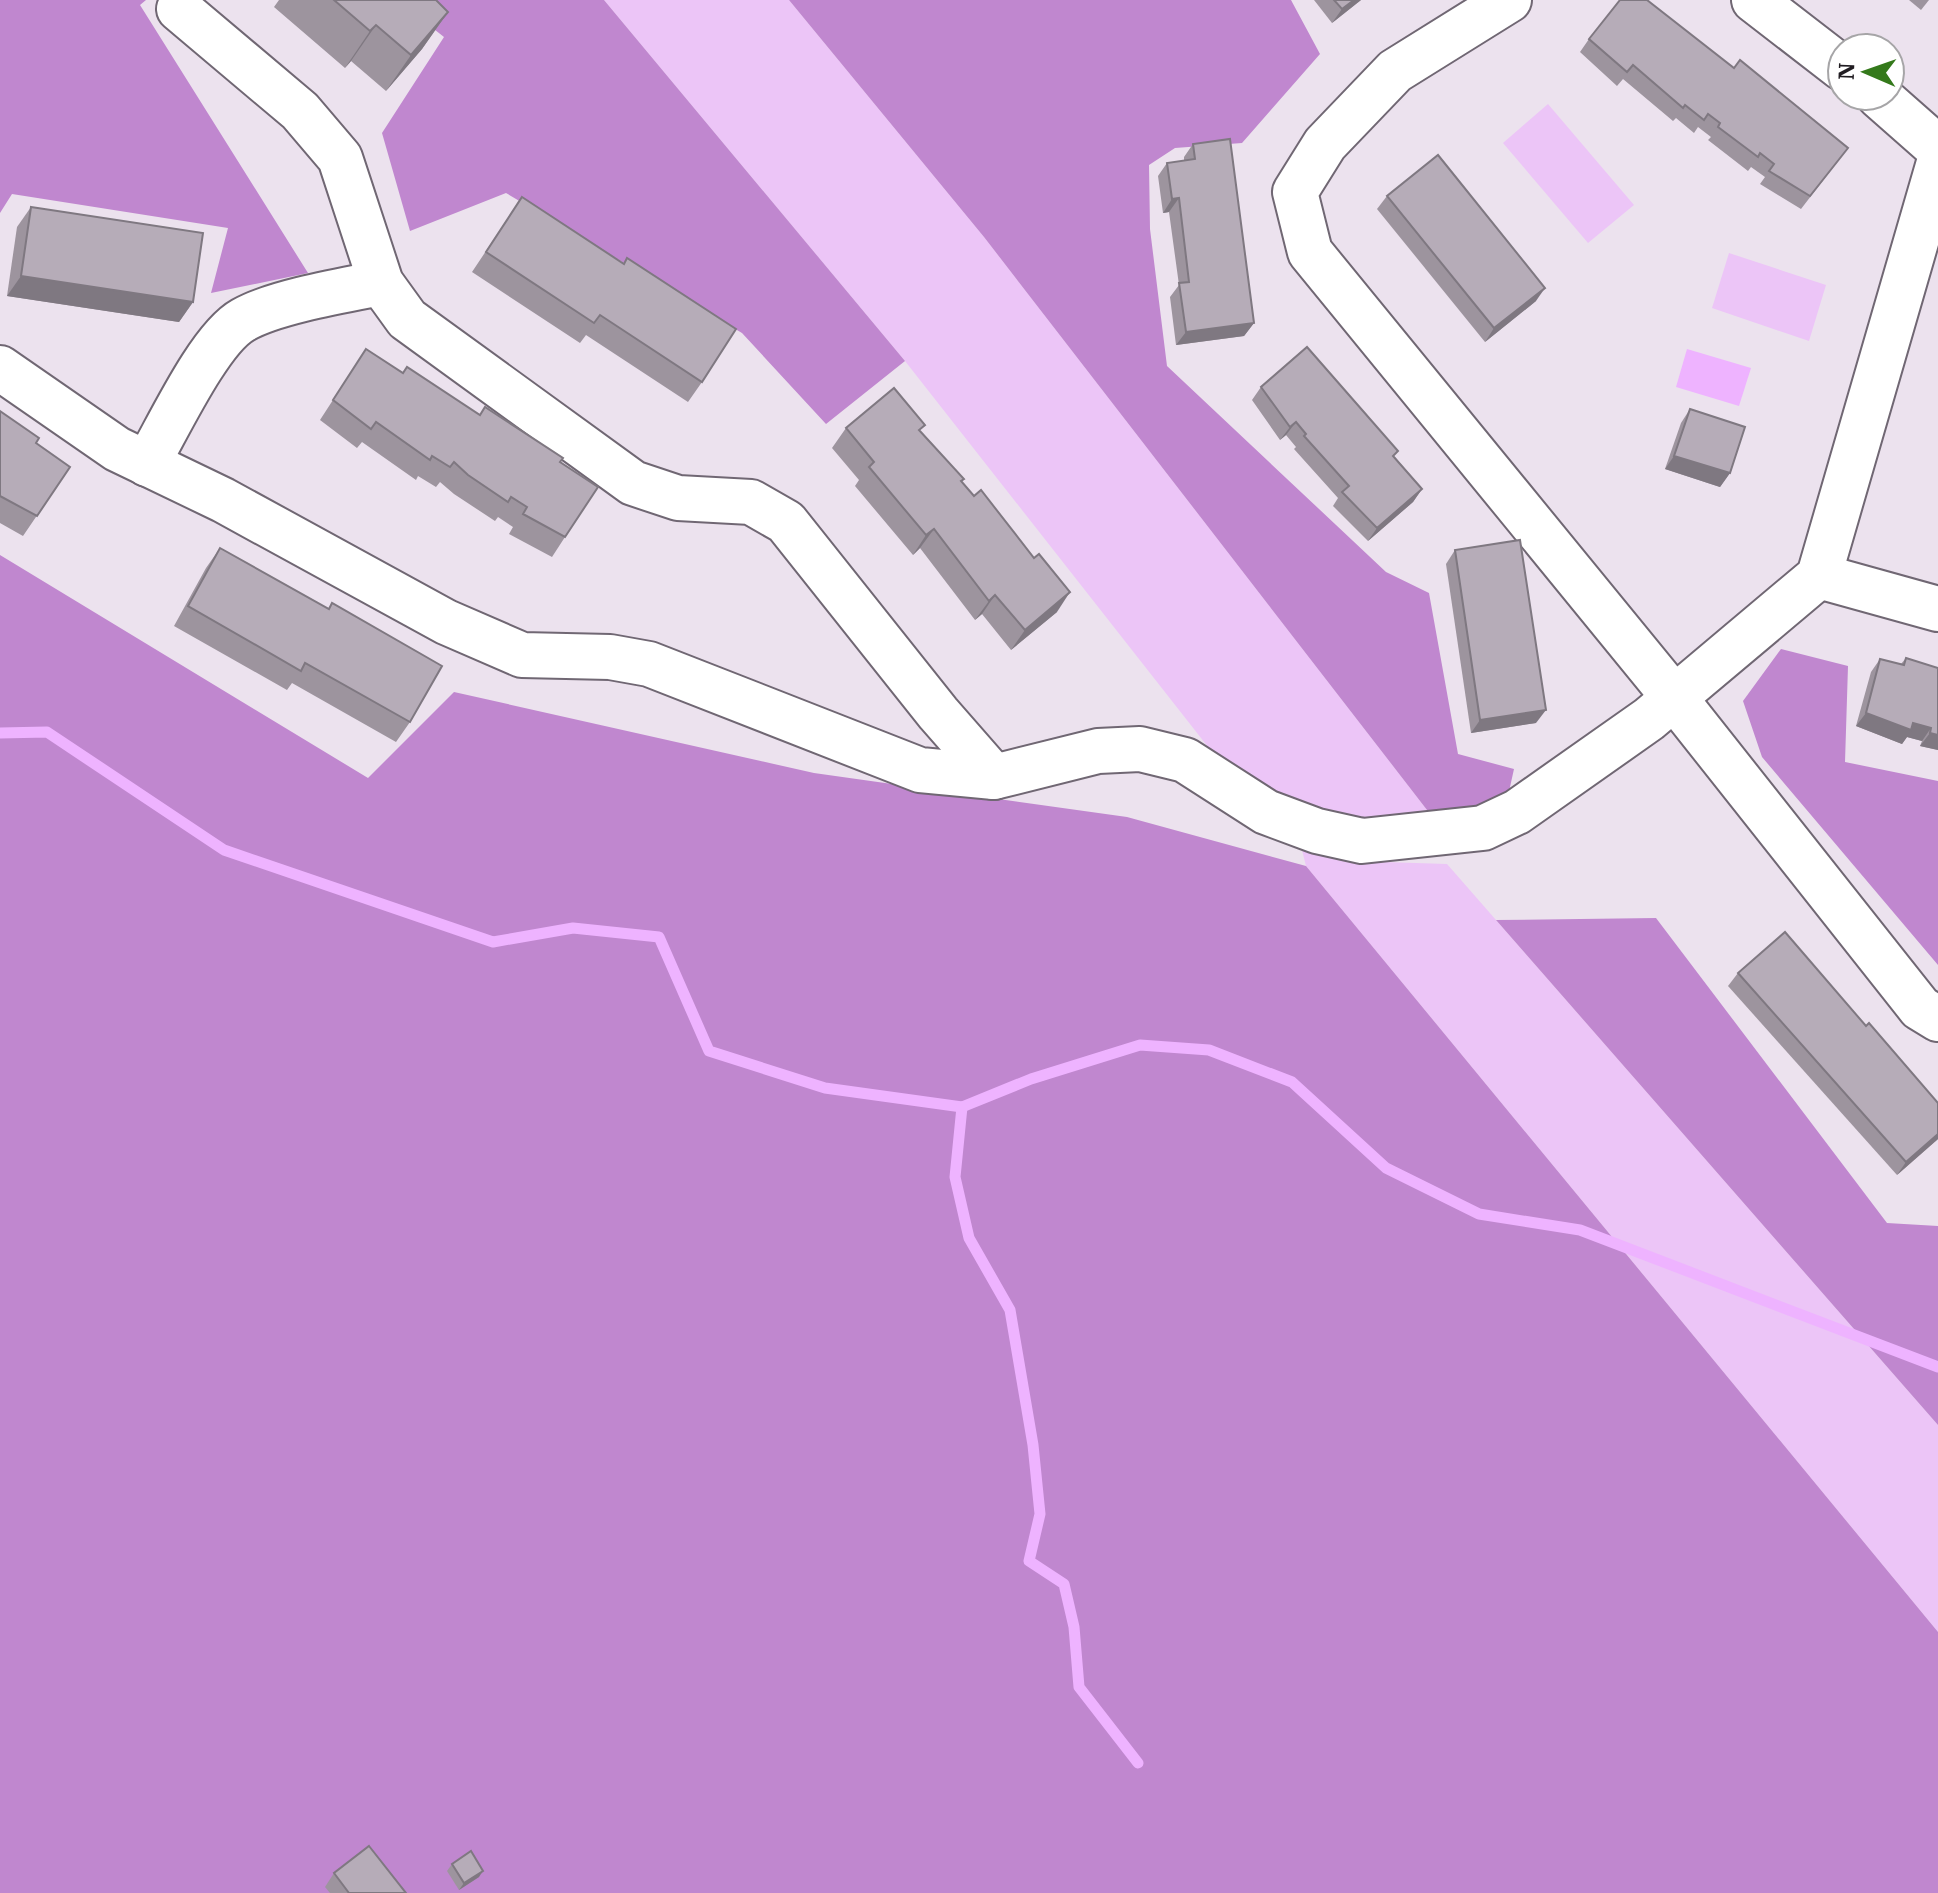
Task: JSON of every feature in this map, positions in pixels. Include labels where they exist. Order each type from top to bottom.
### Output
[{"type":"street","points":[[1509,0],[1395,71],[1325,144],[1295,192],[1310,252],[1673,696],[1920,1008],[1938,1019]]},
{"type":"street","points":[[1754,0],[1826,56]]},
{"type":"street","points":[[179,9],[300,111],[340,158],[381,283],[407,319],[633,483],[678,498],[751,502],[786,522],[938,713],[994,777]]},
{"type":"street","points":[[1897,112],[1938,148]]},
{"type":"street","points":[[0,368],[117,449],[223,500],[446,622],[522,655],[610,657],[649,664],[920,770],[994,777],[1098,751],[1140,749],[1185,760],[1266,812],[1317,831],[1362,841],[1420,838],[1483,828],[1517,812],[1649,719],[1819,576],[1938,166]]},
{"type":"street","points":[[147,464],[219,343],[243,320],[320,295],[381,283]]},
{"type":"street","points":[[1819,576],[1938,609]]},
{"type":"shaded area","points":[[0,0],[146,0],[140,5],[308,273],[211,293],[228,228],[12,194],[0,213]]},
{"type":"shaded area","points":[[397,0],[604,0],[905,361],[826,424],[742,333],[506,193],[410,231],[382,133],[444,37]]},
{"type":"shaded area","points":[[604,0],[789,0],[984,237],[1434,819],[1349,819],[1263,792],[1212,752],[905,361]]},
{"type":"shaded area","points":[[789,0],[1291,0],[1320,54],[1242,143],[1175,148],[1149,165],[1150,229],[1167,366],[1386,572],[1429,593],[1458,754],[1514,769],[1508,796],[1459,814],[1434,819],[984,237]]},
{"type":"shaded area","points":[[1548,104],[1634,205],[1588,243],[1503,143]]},
{"type":"shaded area","points":[[1729,253],[1826,285],[1809,341],[1712,308]]},
{"type":"shaded area","points":[[1687,349],[1751,368],[1739,406],[1676,387]]},
{"type":"shaded area","points":[[0,555],[368,778],[454,692],[814,773],[1127,817],[1306,866],[1938,1632],[1938,1893],[0,1893]]},
{"type":"shaded area","points":[[1781,649],[1848,666],[1845,762],[1938,781],[1938,965],[1762,757],[1743,701]]},
{"type":"shaded area","points":[[1301,846],[1384,862],[1447,864],[1938,1425],[1938,1632],[1306,866]]},
{"type":"shaded area","points":[[1656,918],[1887,1223],[1938,1226],[1938,1425],[1496,920]]},
{"type":"building","points":[[334,0],[436,0],[448,12],[411,55],[376,25],[370,31]]},
{"type":"building","points":[[1334,0],[1354,0],[1342,9]]},
{"type":"building","points":[[1620,0],[1647,0],[1734,68],[1740,60],[1848,148],[1810,196],[1769,171],[1774,164],[1760,153],[1758,157],[1718,127],[1720,123],[1708,114],[1704,120],[1685,105],[1683,108],[1633,65],[1627,72],[1589,39]]},
{"type":"building","points":[[1230,139],[1254,323],[1186,332],[1179,283],[1189,282],[1179,198],[1172,199],[1167,163],[1195,159],[1193,144]]},
{"type":"building","points":[[1438,155],[1545,288],[1494,328],[1387,196]]},
{"type":"building","points":[[522,197],[624,264],[627,258],[736,329],[702,382],[600,315],[594,323],[486,252]]},
{"type":"building","points":[[31,207],[203,233],[193,302],[21,276]]},
{"type":"building","points":[[1307,347],[1398,451],[1393,456],[1422,489],[1377,528],[1342,492],[1349,486],[1304,436],[1306,434],[1296,422],[1290,427],[1261,387]]},
{"type":"building","points":[[366,349],[403,373],[407,367],[480,415],[485,407],[563,458],[560,462],[598,487],[565,537],[523,514],[527,507],[511,497],[508,502],[454,462],[450,467],[432,456],[430,460],[376,422],[371,429],[333,400]]},
{"type":"building","points":[[894,388],[925,425],[919,430],[964,479],[961,481],[974,496],[981,490],[1034,558],[1039,554],[1070,592],[1025,630],[995,595],[989,601],[934,529],[926,535],[869,467],[874,462],[846,428]]},
{"type":"building","points":[[1690,409],[1745,427],[1730,473],[1674,456]]},
{"type":"building","points":[[0,411],[39,438],[36,443],[70,467],[37,516],[0,496]]},
{"type":"building","points":[[1520,540],[1546,710],[1480,720],[1455,550]]},
{"type":"building","points":[[220,548],[329,609],[332,603],[442,666],[410,722],[305,663],[301,671],[188,606]]},
{"type":"building","points":[[1906,658],[1938,668],[1938,735],[1930,733],[1931,728],[1913,723],[1911,730],[1866,713],[1880,659],[1904,665]]},
{"type":"building","points":[[1785,932],[1938,1103],[1938,1134],[1906,1162],[1738,973]]},
{"type":"building","points":[[369,1846],[406,1893],[349,1893],[334,1873]]},
{"type":"building","points":[[471,1851],[483,1871],[464,1883],[452,1864]]},
{"type":"waterway","points":[[0,733],[47,732],[224,850],[493,942],[573,928],[659,937],[709,1051],[825,1088],[962,1107],[1031,1079],[1140,1045],[1209,1050],[1292,1082],[1386,1168],[1479,1214],[1580,1230],[1938,1367]]},
{"type":"waterway","points":[[962,1107],[955,1177],[969,1238],[1010,1310],[1033,1445],[1040,1514],[1029,1561],[1064,1584],[1074,1627],[1079,1687],[1138,1763]]}]
